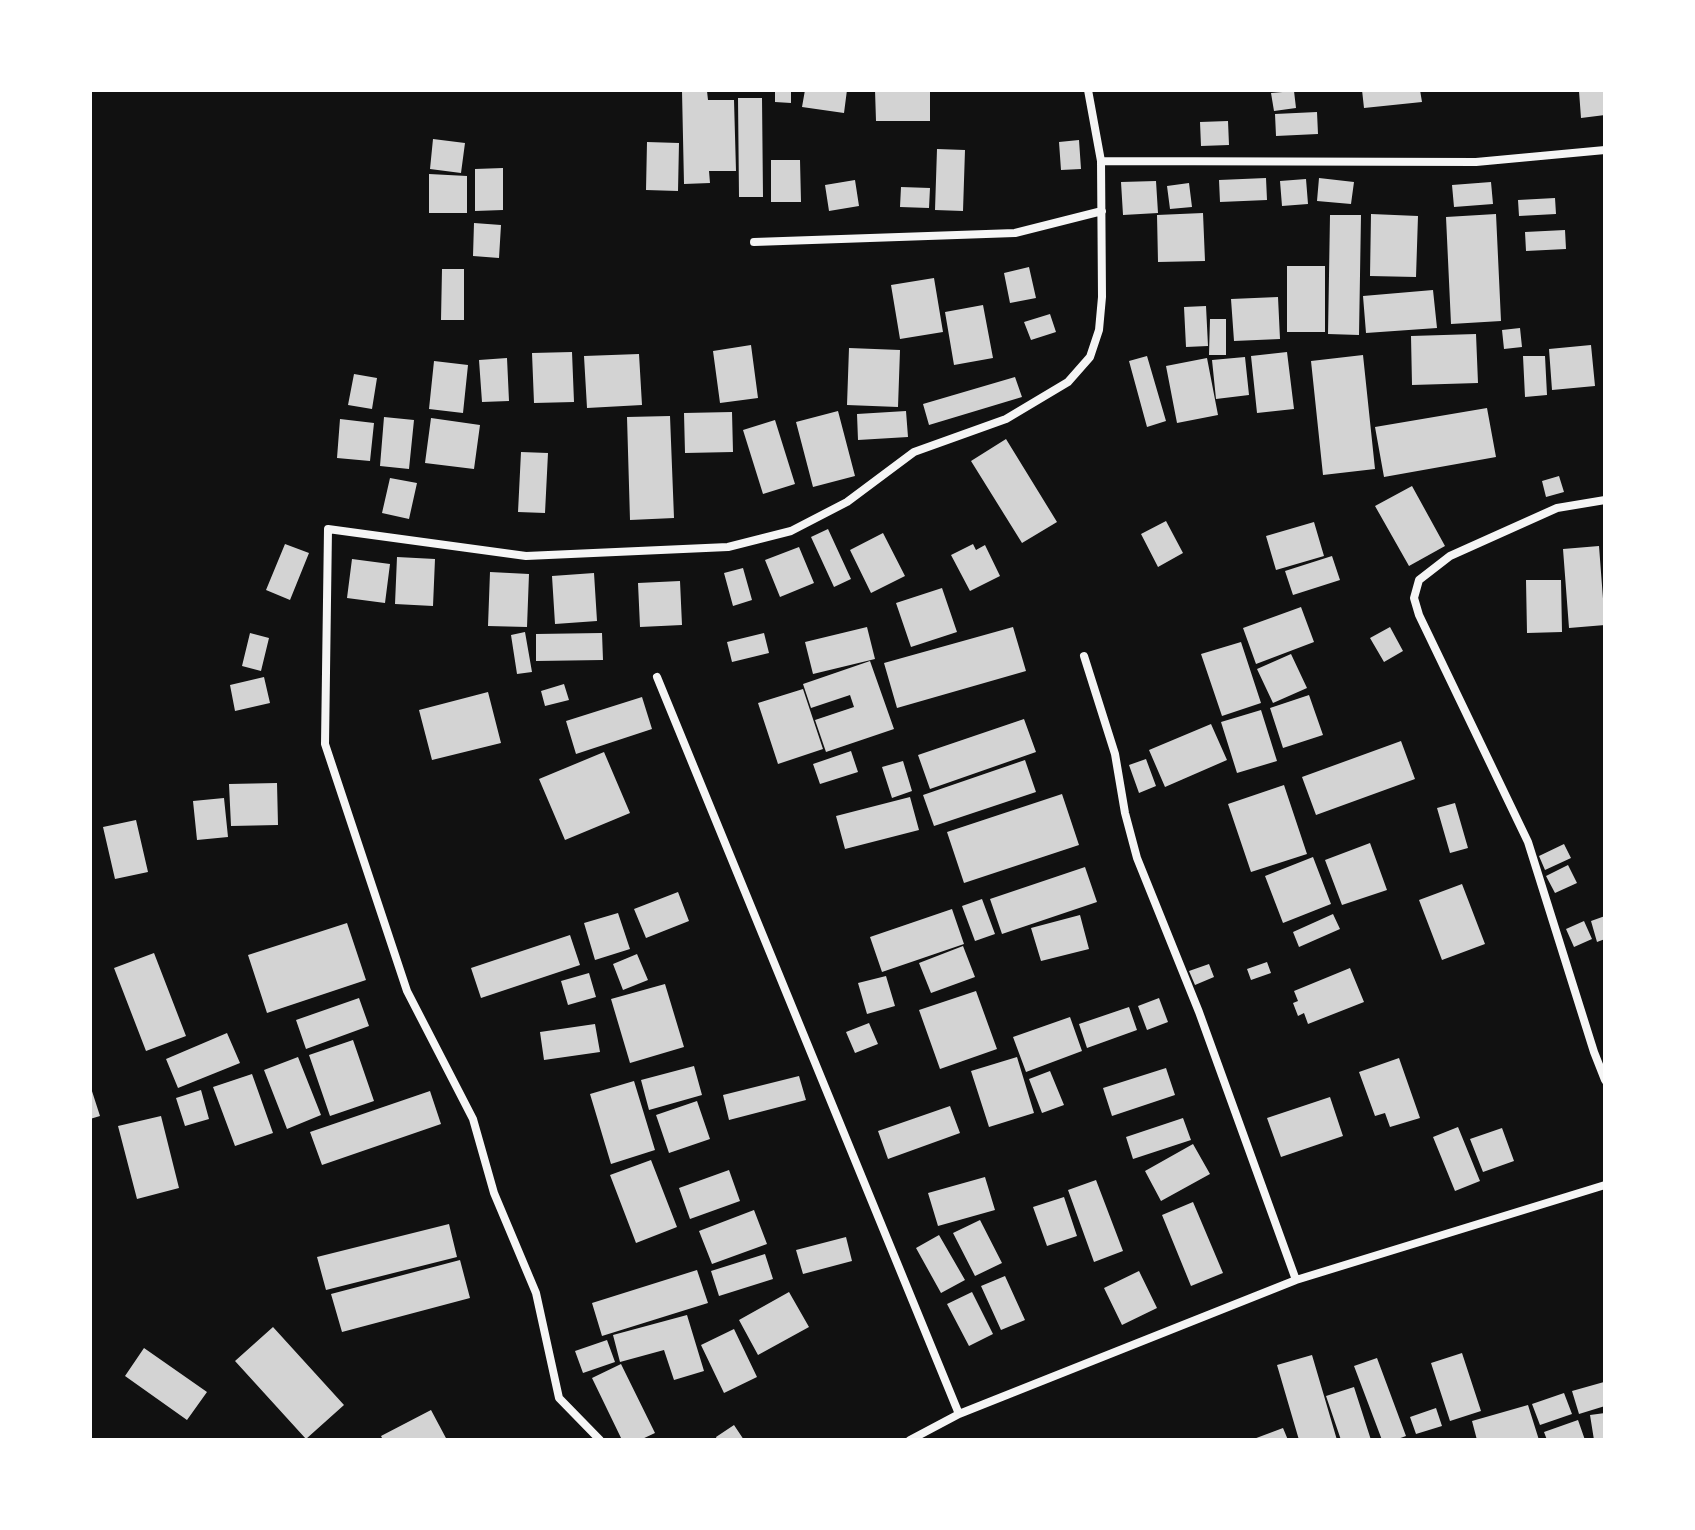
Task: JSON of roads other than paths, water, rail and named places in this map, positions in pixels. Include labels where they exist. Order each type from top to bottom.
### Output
[{"type":"street","points":[[600,1440],[559,1398],[536,1293],[494,1193],[473,1119],[407,991],[325,744],[328,529],[526,556],[728,547],[791,531],[847,502],[914,452],[1006,419],[1068,382],[1090,357],[1099,330],[1102,297],[1101,161],[1088,90]]},
{"type":"street","points":[[1101,161],[1476,162],[1605,150]]},
{"type":"street","points":[[754,242],[1015,233],[1102,211]]},
{"type":"street","points":[[1605,500],[1557,508],[1450,556],[1419,580],[1414,598],[1528,842],[1605,1080]]},
{"type":"street","points":[[1084,656],[1115,754],[1125,813],[1137,858],[1199,1012],[1296,1280]]},
{"type":"street","points":[[657,677],[959,1414]]},
{"type":"street","points":[[910,1440],[959,1414],[1296,1280],[1605,1185]]}]
